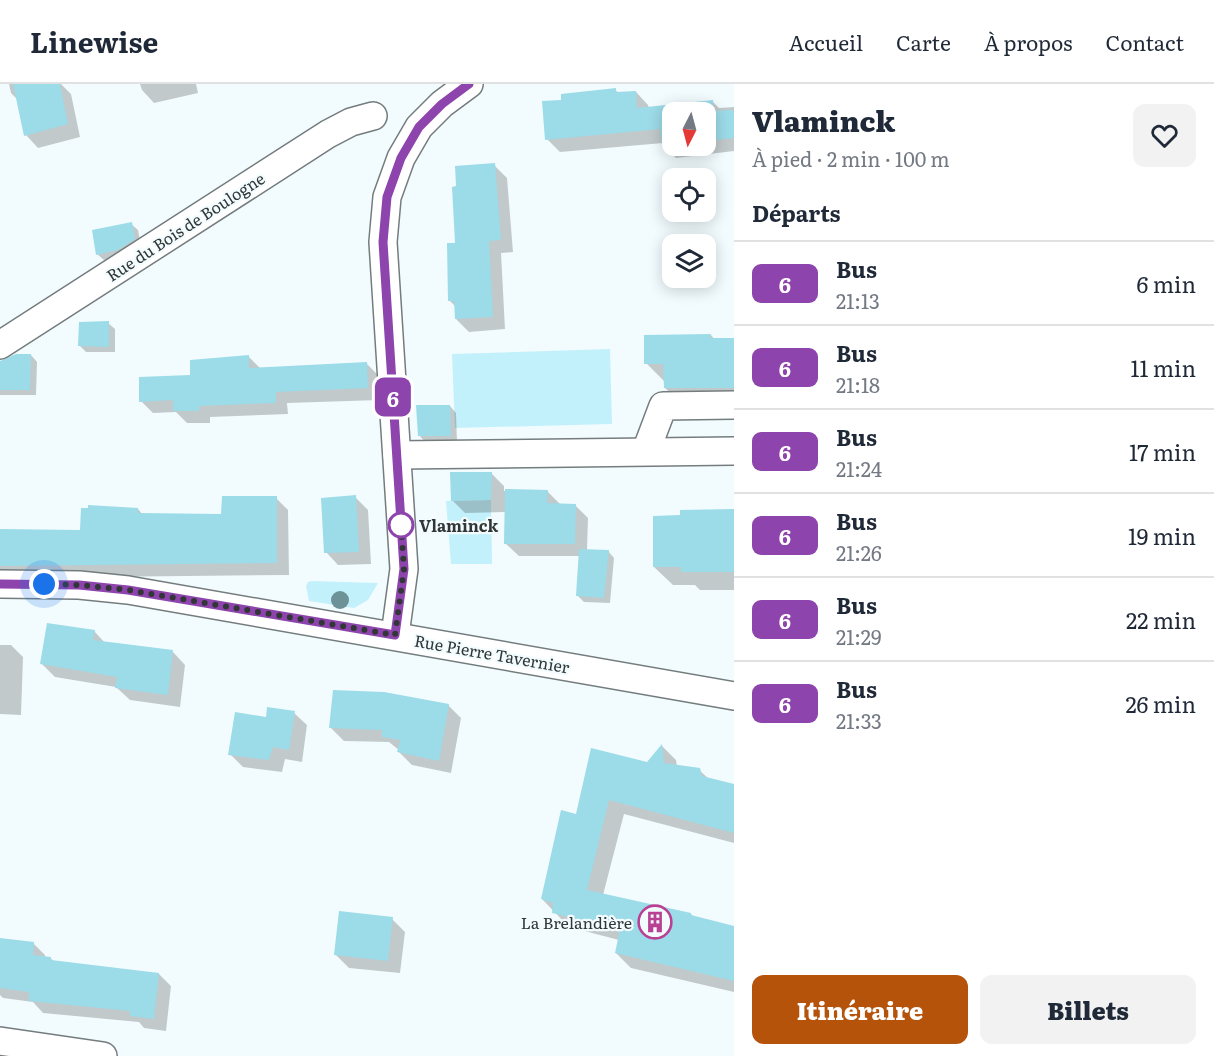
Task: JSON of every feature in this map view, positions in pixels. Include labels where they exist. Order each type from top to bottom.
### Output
[{"type":"street","points":[[395,635],[404,569],[383,242],[387,197],[401,158],[419,127],[442,104],[469,84]]},
{"type":"street","name":"Rue du Bois de Boulogne","points":[[0,345],[328,134],[351,122],[373,116]]},
{"type":"street","points":[[646,451],[663,406],[734,405]]},
{"type":"street","points":[[397,455],[734,451]]},
{"type":"street","name":"Rue Pierre Tavernier","points":[[0,584],[79,585],[128,590],[734,696]]},
{"type":"street","points":[[0,1041],[103,1056]]},
{"type":"shaded area","points":[[610,349],[612,424],[455,428],[452,354]]},
{"type":"shaded area","points":[[491,500],[492,564],[451,564],[446,501]]},
{"type":"shaded area","points":[[312,581],[378,583],[368,600],[354,608],[309,601],[306,586]]},
{"type":"building","points":[[13,84],[60,84],[68,124],[24,136]]},
{"type":"building","points":[[616,88],[616,92],[636,91],[637,108],[662,105],[662,145],[660,129],[545,140],[542,101],[561,100],[561,94]]},
{"type":"building","points":[[734,110],[734,138],[716,140],[716,111]]},
{"type":"building","points":[[495,163],[501,240],[489,241],[493,317],[455,319],[454,301],[448,301],[447,243],[455,243],[452,187],[456,186],[455,166]]},
{"type":"building","points":[[132,222],[135,239],[118,250],[96,255],[92,230]]},
{"type":"building","points":[[109,321],[109,347],[78,346],[79,322]]},
{"type":"building","points":[[711,334],[710,338],[734,338],[734,388],[664,388],[663,364],[644,364],[644,335]]},
{"type":"building","points":[[16,354],[31,354],[30,390],[0,390],[0,361]]},
{"type":"building","points":[[249,355],[249,368],[367,362],[368,388],[276,392],[276,403],[199,406],[199,411],[173,411],[173,400],[139,402],[139,377],[190,375],[190,360]]},
{"type":"building","points":[[416,405],[450,405],[451,436],[418,436]]},
{"type":"building","points":[[450,472],[492,472],[491,500],[451,501]]},
{"type":"building","points":[[505,489],[548,490],[547,503],[576,504],[575,544],[504,544]]},
{"type":"building","points":[[356,495],[359,552],[324,553],[321,498]]},
{"type":"building","points":[[222,496],[277,496],[277,563],[0,566],[0,529],[80,530],[81,508],[88,508],[88,505],[138,508],[138,513],[221,514]]},
{"type":"building","points":[[734,509],[734,572],[681,572],[681,567],[653,567],[653,516],[680,515],[680,510]]},
{"type":"building","points":[[579,549],[609,550],[604,598],[576,596]]},
{"type":"building","points":[[47,623],[95,630],[93,640],[173,650],[168,695],[115,688],[117,677],[40,664]]},
{"type":"building","points":[[333,690],[384,692],[449,704],[439,761],[397,752],[400,740],[382,737],[382,730],[329,728]]},
{"type":"building","points":[[267,707],[295,711],[289,750],[273,747],[269,760],[228,755],[235,712],[266,717]]},
{"type":"building","points":[[662,744],[664,763],[700,768],[702,776],[734,784],[734,833],[609,800],[587,890],[691,913],[691,915],[734,926],[734,981],[615,953],[620,929],[552,913],[553,903],[541,899],[561,810],[576,814],[591,748],[647,762]]},
{"type":"building","points":[[339,911],[393,917],[388,961],[334,955]]},
{"type":"building","points":[[0,938],[34,942],[33,955],[51,957],[51,960],[159,973],[154,1019],[130,1016],[130,1011],[29,1001],[29,992],[0,988]]},
{"type":"bus line","name":"6","points":[[0,584],[79,585],[128,590],[395,635],[404,569],[383,242],[387,197],[401,158],[419,127],[442,104],[469,84]]},
{"type":"place","name":"Vlaminck","points":[[401,525]]},
{"type":"place","name":"La Brelandière","points":[[655,922]]},
{"type":"route","points":[[44,584],[128,590],[395,635],[404,569],[401,525]]}]
